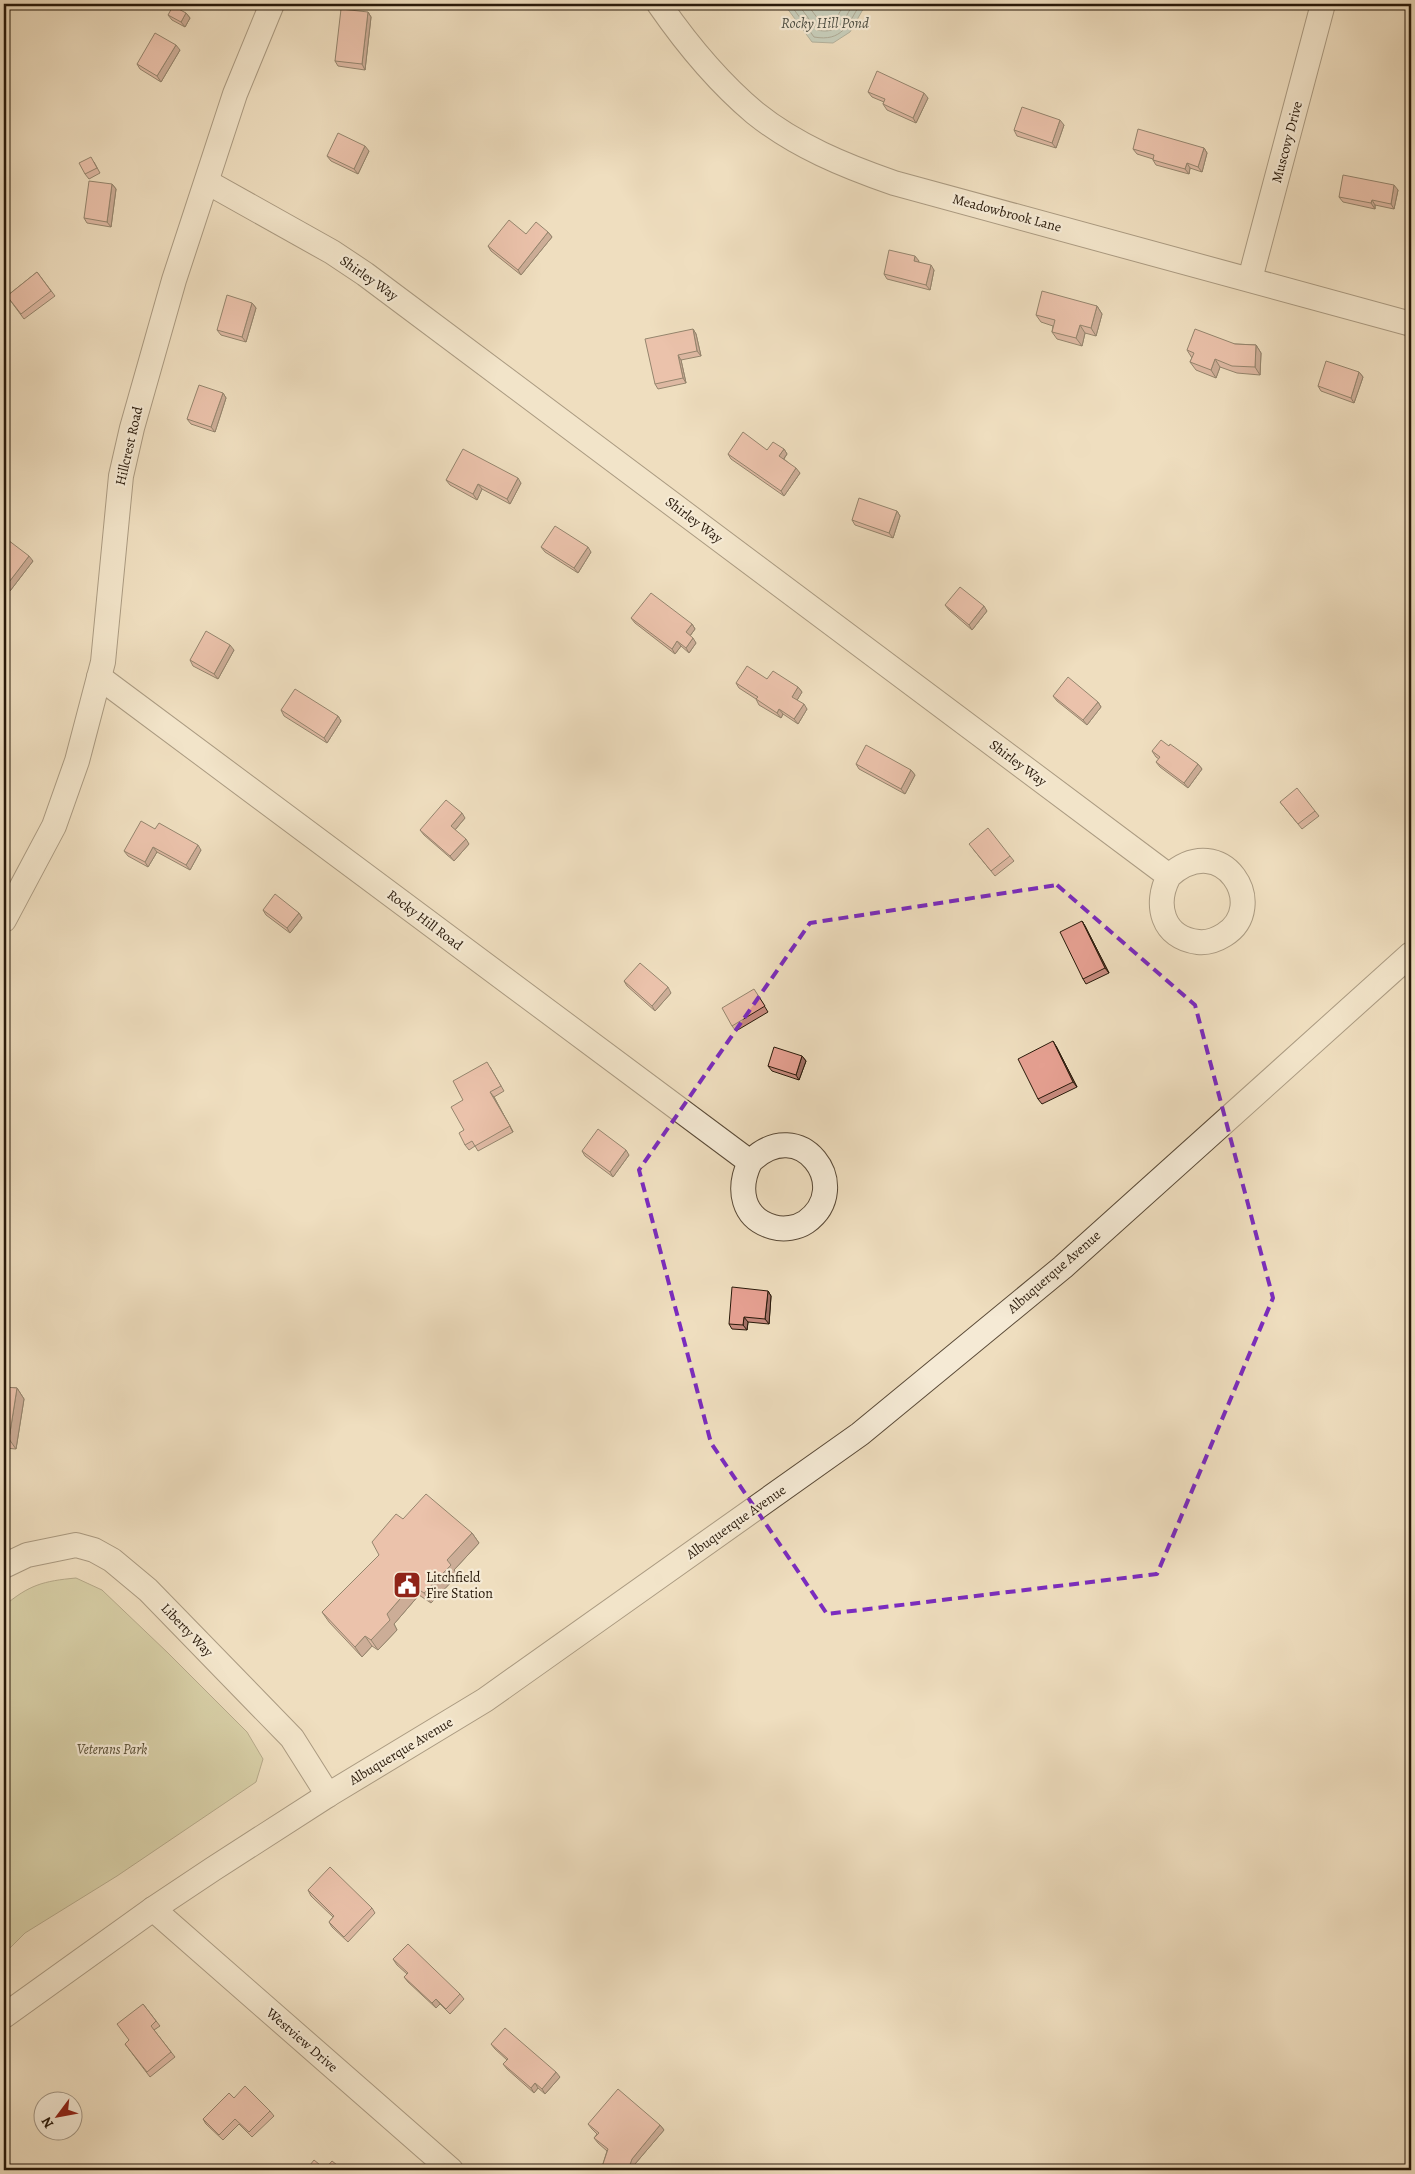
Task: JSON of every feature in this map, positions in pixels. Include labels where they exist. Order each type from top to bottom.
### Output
[{"type":"street","name":"Hillcrest Road","points":[[4,920],[54,826],[77,761],[103,662],[121,476],[159,329],[235,94],[272,4]]},
{"type":"street","name":"Meadowbrook Lane","points":[[659,4],[694,52],[755,113],[818,153],[852,168],[894,183],[1411,324]]},
{"type":"street","name":"Muscovy Drive","points":[[1250,279],[1324,4]]},
{"type":"street","name":"Shirley Way","points":[[207,182],[332,252],[365,274],[1169,876]]},
{"type":"street","name":"Rocky Hill Road","points":[[99,677],[750,1162]]},
{"type":"street","name":"Albuquerque Avenue","points":[[4,2016],[153,1910],[328,1795],[485,1700],[860,1434],[1063,1267],[1411,954]]},
{"type":"street","name":"Liberty Way","points":[[4,1566],[27,1555],[76,1545],[94,1550],[112,1560],[148,1590],[292,1738],[328,1795]]},
{"type":"street","name":"Westview Drive","points":[[153,1910],[451,2170]]},
{"type":"highlighted area","points":[[1057,885],[1195,1005],[1273,1298],[1157,1574],[827,1614],[711,1443],[639,1170],[810,923]]},
{"type":"green space","name":"Veterans Park","points":[[76,1578],[102,1590],[168,1653],[247,1732],[263,1759],[256,1782],[117,1876],[25,1933],[4,1954],[4,1606],[21,1593],[37,1585]]},
{"type":"water","name":"Rocky Hill Pond","points":[[784,4],[866,4],[850,32],[833,43],[812,42]]},
{"type":"building","points":[[173,6],[186,13],[181,22],[168,15]]},
{"type":"building","points":[[341,9],[368,12],[362,64],[335,61]]},
{"type":"building","points":[[155,33],[176,45],[157,76],[137,64]]},
{"type":"building","points":[[877,71],[924,93],[913,118],[883,104],[885,99],[868,92]]},
{"type":"building","points":[[1022,107],[1060,120],[1052,143],[1014,130]]},
{"type":"building","points":[[1138,129],[1204,148],[1198,167],[1187,163],[1185,169],[1153,160],[1154,155],[1133,149]]},
{"type":"building","points":[[338,133],[365,146],[354,169],[327,156]]},
{"type":"building","points":[[91,157],[97,168],[85,174],[79,163]]},
{"type":"building","points":[[1343,175],[1394,185],[1391,204],[1372,200],[1371,203],[1339,197]]},
{"type":"building","points":[[89,181],[112,184],[107,222],[84,218]]},
{"type":"building","points":[[509,220],[526,234],[536,222],[548,232],[518,270],[488,246]]},
{"type":"building","points":[[889,250],[915,256],[914,261],[931,265],[926,285],[884,274]]},
{"type":"building","points":[[37,272],[51,291],[21,314],[7,296]]},
{"type":"building","points":[[1042,291],[1097,306],[1091,328],[1080,325],[1076,338],[1052,332],[1055,320],[1036,315]]},
{"type":"building","points":[[227,295],[252,303],[242,337],[217,330]]},
{"type":"building","points":[[693,329],[697,351],[678,355],[683,378],[655,384],[645,339]]},
{"type":"building","points":[[1195,329],[1235,344],[1256,345],[1255,367],[1232,366],[1215,359],[1211,370],[1190,362],[1194,353],[1187,350]]},
{"type":"building","points":[[1326,361],[1359,372],[1351,398],[1318,386]]},
{"type":"building","points":[[199,385],[223,393],[211,427],[187,419]]},
{"type":"building","points":[[743,432],[767,450],[773,442],[784,449],[779,456],[796,468],[781,491],[728,454]]},
{"type":"building","points":[[463,449],[518,478],[507,499],[478,484],[473,494],[446,480]]},
{"type":"building","points":[[859,498],[897,511],[889,533],[852,520]]},
{"type":"building","points":[[555,526],[588,547],[574,568],[541,547]]},
{"type":"building","points":[[8,540],[29,556],[6,586],[4,584],[4,547]]},
{"type":"building","points":[[960,587],[984,606],[969,625],[945,605]]},
{"type":"building","points":[[651,593],[692,624],[686,632],[693,638],[686,648],[677,641],[672,649],[631,618]]},
{"type":"building","points":[[206,631],[230,645],[214,674],[190,660]]},
{"type":"building","points":[[747,666],[767,679],[773,671],[798,687],[792,697],[804,704],[794,719],[779,709],[777,713],[756,699],[758,697],[736,683]]},
{"type":"building","points":[[1068,677],[1098,702],[1083,720],[1053,696]]},
{"type":"building","points":[[295,689],[338,716],[324,738],[281,710]]},
{"type":"building","points":[[1161,740],[1169,746],[1170,744],[1198,764],[1184,783],[1156,762],[1160,757],[1152,751]]},
{"type":"building","points":[[866,745],[911,770],[901,789],[856,764]]},
{"type":"building","points":[[1297,788],[1315,811],[1298,824],[1280,802]]},
{"type":"building","points":[[446,800],[462,813],[451,826],[466,839],[450,856],[420,830]]},
{"type":"building","points":[[141,821],[155,829],[159,823],[198,845],[186,865],[153,847],[145,862],[124,851]]},
{"type":"building","points":[[988,828],[1010,856],[991,871],[969,844]]},
{"type":"building","points":[[275,894],[299,913],[287,928],[263,910]]},
{"type":"building","points":[[1082,921],[1105,968],[1083,979],[1060,932]]},
{"type":"building","points":[[640,963],[668,987],[652,1006],[624,981]]},
{"type":"building","points":[[754,989],[765,1006],[732,1026],[722,1008]]},
{"type":"building","points":[[1053,1041],[1073,1082],[1038,1099],[1018,1059]]},
{"type":"building","points":[[774,1047],[802,1056],[796,1075],[768,1066]]},
{"type":"building","points":[[487,1062],[501,1086],[490,1092],[510,1126],[475,1146],[472,1141],[465,1145],[459,1133],[464,1130],[451,1107],[463,1100],[453,1081]]},
{"type":"building","points":[[598,1129],[626,1150],[610,1172],[582,1151]]},
{"type":"building","points":[[732,1287],[768,1291],[765,1319],[744,1317],[743,1325],[729,1324]]},
{"type":"building","points":[[4,1387],[17,1388],[9,1439],[4,1438]]},
{"type":"building","name":"Litchfield Fire Station","points":[[426,1494],[472,1533],[447,1560],[451,1565],[424,1593],[412,1585],[387,1614],[390,1620],[371,1640],[365,1636],[355,1647],[322,1612],[379,1555],[372,1542],[396,1514],[403,1519]]},
{"type":"building","points":[[330,1867],[372,1908],[344,1937],[329,1922],[334,1916],[308,1890]]},
{"type":"building","points":[[408,1944],[460,1994],[446,2009],[436,1999],[432,2003],[404,1977],[408,1973],[393,1959]]},
{"type":"building","points":[[143,2004],[156,2021],[151,2026],[171,2052],[147,2072],[125,2044],[129,2040],[117,2024]]},
{"type":"building","points":[[505,2028],[556,2072],[542,2089],[535,2083],[531,2088],[503,2064],[508,2059],[491,2044]]},
{"type":"building","points":[[245,2086],[270,2111],[249,2132],[235,2119],[219,2135],[203,2119],[229,2093],[234,2098]]},
{"type":"building","points":[[618,2089],[660,2125],[632,2159],[628,2170],[601,2170],[608,2149],[594,2138],[599,2133],[588,2124]]},
{"type":"building","points":[[314,2160],[325,2169],[332,2161],[342,2169],[306,2170]]},
{"type":"place","name":"Litchfield Fire Station","points":[[407,1585]]}]
